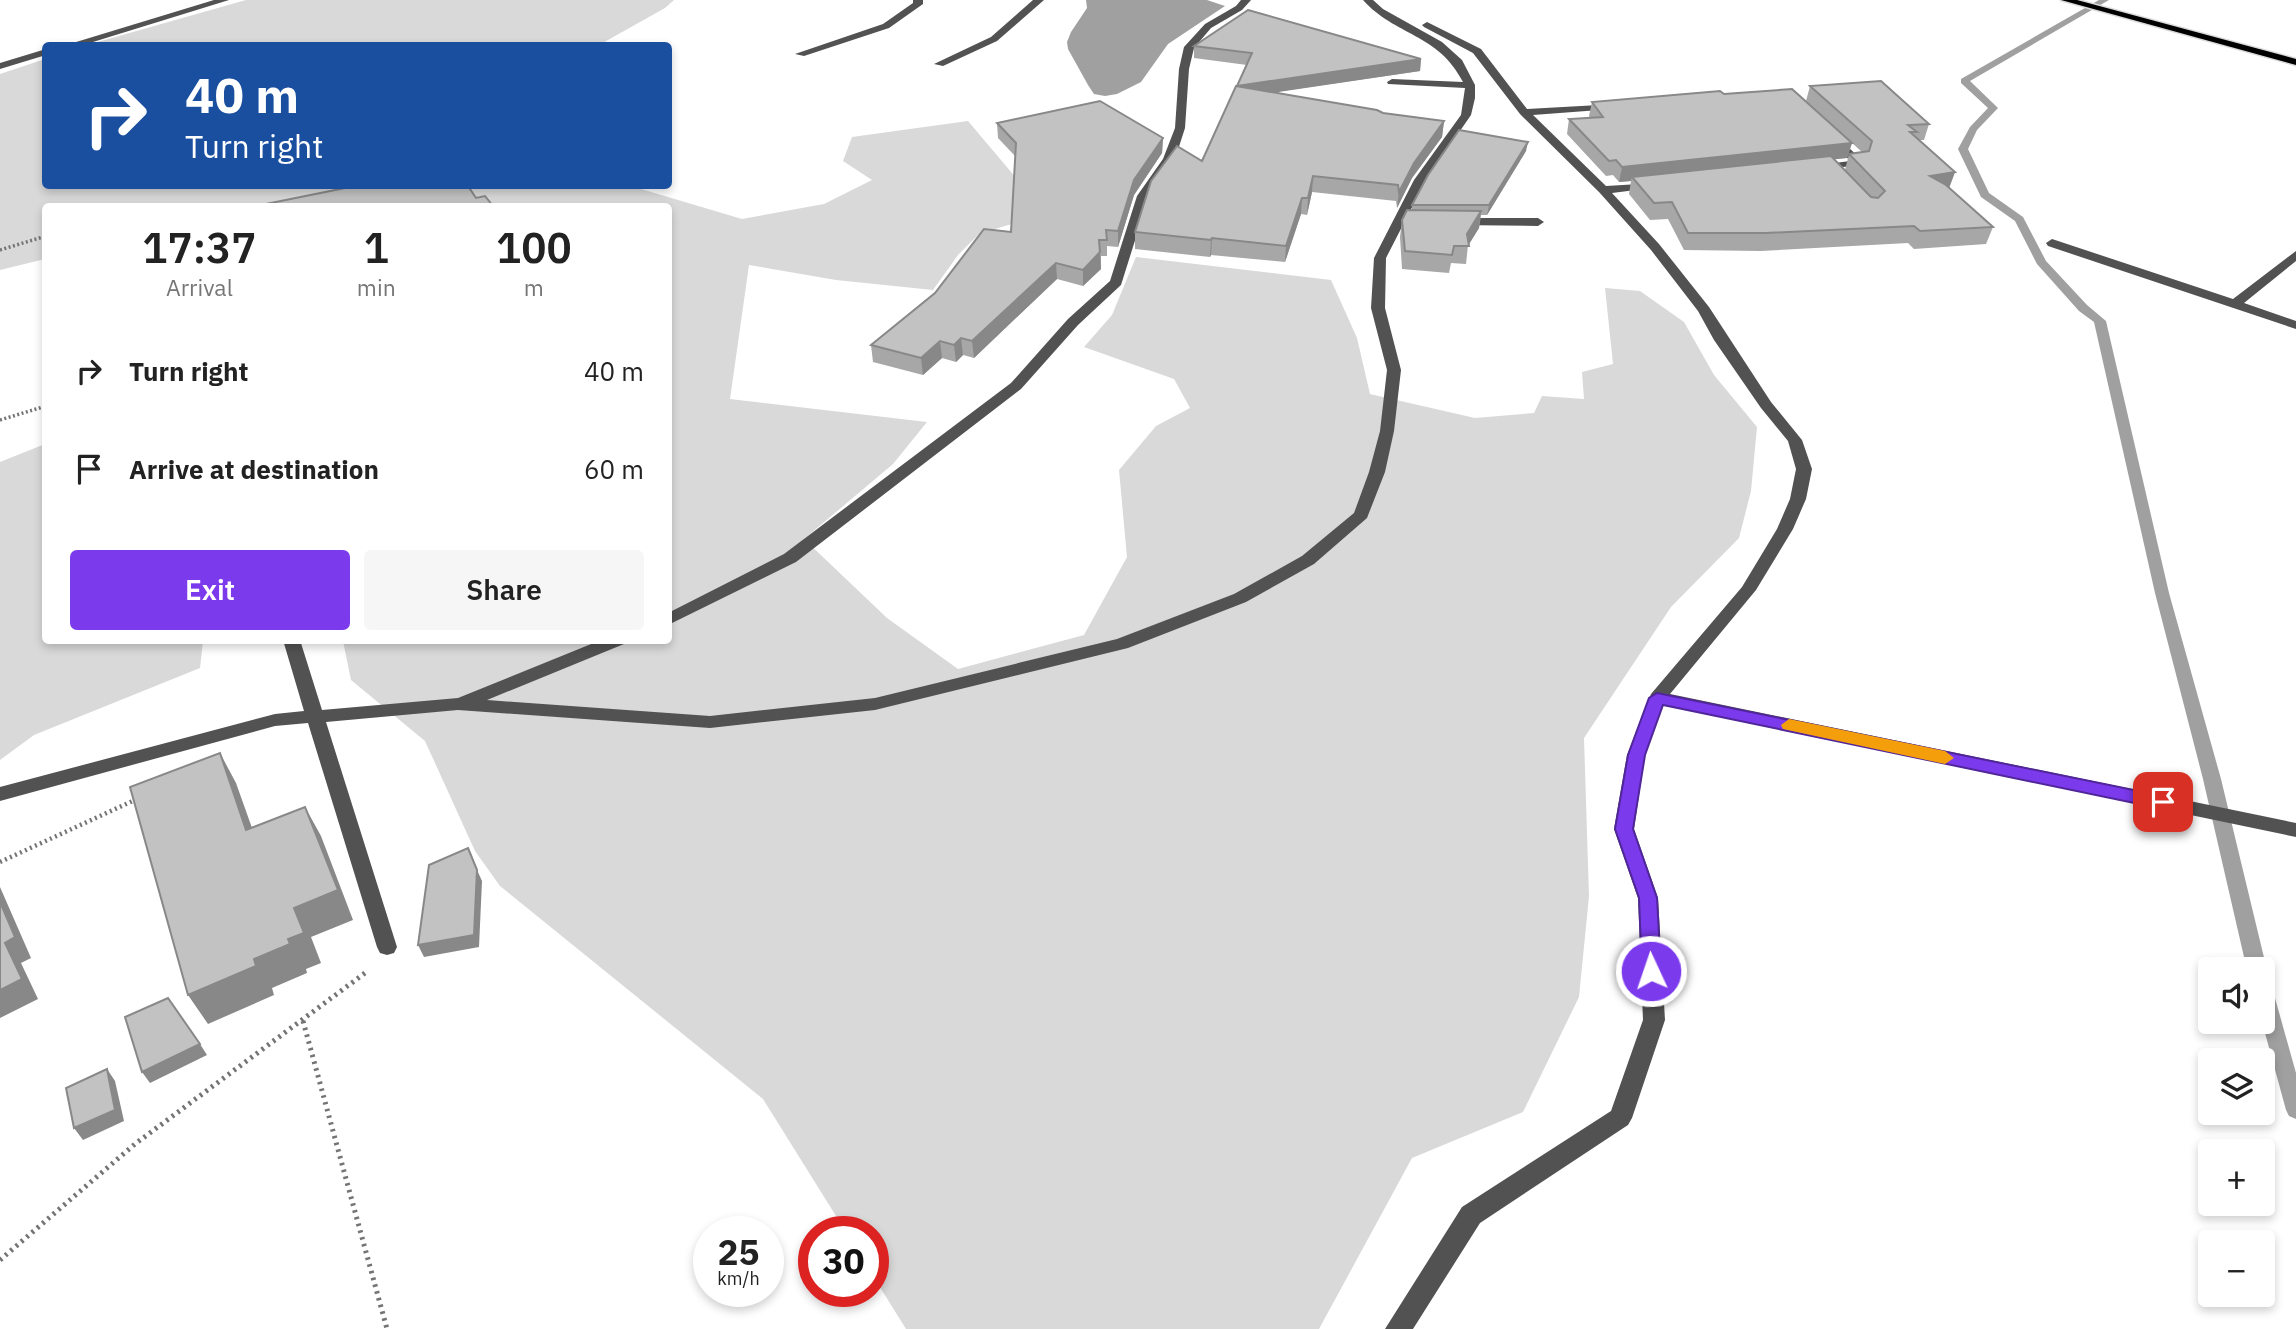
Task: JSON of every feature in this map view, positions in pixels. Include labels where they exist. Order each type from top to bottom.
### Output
[{"type":"main road","points":[[2066,0],[2296,62]]},
{"type":"street","points":[[82,42],[224,0]]},
{"type":"street","points":[[800,54],[886,26],[918,4],[918,0]]},
{"type":"street","points":[[939,64],[970,52],[1000,35],[1027,6],[1039,0]]},
{"type":"street","points":[[672,618],[790,558],[1016,386],[1073,322],[1116,282],[1143,196],[1169,159],[1180,128],[1184,69],[1189,47],[1208,26],[1239,8],[1246,0]]},
{"type":"street","points":[[0,794],[275,720],[457,704],[710,722],[876,704],[1122,644],[1240,598],[1308,560],[1361,515],[1377,472],[1389,419],[1394,370],[1378,309],[1380,258],[1403,221],[1420,180],[1449,131],[1466,115],[1470,85],[1458,62],[1439,44],[1380,11],[1368,0]]},
{"type":"street","points":[[1373,0],[1477,51],[1524,112],[1604,191],[1655,247],[1704,310],[1744,373],[1795,440],[1804,470],[1798,499],[1785,529],[1748,590],[1657,698],[1636,755],[1624,829],[1648,898],[1654,1020],[1620,1118],[1471,1215],[1398,1329]]},
{"type":"street","points":[[0,66],[42,53]]},
{"type":"street","points":[[1392,82],[1470,85]]},
{"type":"street","points":[[1524,112],[1630,104]]},
{"type":"street","points":[[1803,169],[1834,170],[1860,163],[1859,159],[1821,124]]},
{"type":"street","points":[[1604,191],[1670,183]]},
{"type":"street","points":[[1446,222],[1538,222]]},
{"type":"street","points":[[2052,243],[2296,325]]},
{"type":"street","points":[[2235,304],[2296,255]]},
{"type":"street","points":[[292,644],[387,947]]},
{"type":"street","points":[[457,704],[608,644]]},
{"type":"street","points":[[1657,698],[2296,830]]},
{"type":"path","points":[[0,250],[42,237]]},
{"type":"path","points":[[0,420],[42,407]]},
{"type":"path","points":[[0,862],[148,794]]},
{"type":"path","points":[[0,1260],[135,1144],[217,1080],[362,976],[387,947]]},
{"type":"path","points":[[303,1020],[387,1329]]},
{"type":"shaded area","points":[[246,0],[674,0],[665,8],[604,42],[98,42]]},
{"type":"shaded area","points":[[1086,0],[1207,0],[1225,6],[1168,44],[1141,82],[1117,94],[1105,96],[1094,94],[1068,49],[1067,42],[1071,32],[1087,8]]},
{"type":"shaded area","points":[[42,60],[42,189],[641,189],[742,219],[824,204],[872,180],[843,161],[852,137],[968,121],[1017,179],[1018,222],[979,234],[958,255],[933,290],[836,280],[749,265],[730,399],[927,422],[893,464],[804,539],[887,618],[958,669],[1084,635],[1127,557],[1119,470],[1156,426],[1190,408],[1174,379],[1084,347],[1112,315],[1136,257],[1331,280],[1357,338],[1370,394],[1475,418],[1534,413],[1542,396],[1584,399],[1582,372],[1613,364],[1605,288],[1640,291],[1684,322],[1714,375],[1757,427],[1751,491],[1739,538],[1671,607],[1584,738],[1589,896],[1579,997],[1523,1112],[1412,1158],[1319,1329],[906,1329],[889,1302],[889,1216],[836,1216],[763,1099],[500,886],[475,851],[425,741],[351,680],[344,644],[672,644],[672,203],[42,203],[42,260],[0,270],[0,74]]},
{"type":"shaded area","points":[[42,445],[42,644],[203,644],[200,668],[34,735],[0,760],[0,462]]},
{"type":"building","points":[[1248,10],[1421,59],[1237,86],[1252,53],[1194,46]]},
{"type":"building","points":[[1881,81],[1929,124],[1908,125],[1917,132],[1910,132],[1955,172],[1930,176],[1946,185],[1993,227],[1920,231],[1914,226],[1766,233],[1688,233],[1672,202],[1654,203],[1632,177],[1831,156],[1871,197],[1878,198],[1885,191],[1849,154],[1869,151],[1872,141],[1810,86]]},
{"type":"building","points":[[1236,86],[1383,113],[1444,121],[1414,163],[1399,192],[1398,185],[1313,176],[1308,198],[1302,198],[1286,246],[1135,232],[1151,181],[1177,146],[1202,161]]},
{"type":"building","points":[[1792,89],[1852,143],[1622,167],[1616,160],[1609,161],[1569,119],[1603,117],[1592,102],[1720,91],[1724,94]]},
{"type":"building","points":[[1100,101],[1163,138],[1134,180],[1118,231],[1106,230],[1107,240],[1099,240],[1100,252],[1083,270],[1056,263],[972,341],[961,338],[954,345],[940,341],[921,358],[871,345],[935,293],[984,229],[1011,232],[1016,143],[997,123]]},
{"type":"building","points":[[1459,130],[1528,142],[1489,205],[1412,205],[1428,175]]},
{"type":"building","points":[[340,189],[470,189],[476,198],[485,196],[491,203],[271,203]]},
{"type":"building","points":[[1407,210],[1481,211],[1467,234],[1469,246],[1454,246],[1452,255],[1405,251],[1402,220]]},
{"type":"building","points":[[220,753],[246,830],[305,807],[338,890],[294,908],[304,933],[288,939],[290,944],[254,959],[256,966],[188,995],[130,787]]},
{"type":"building","points":[[468,848],[477,870],[474,935],[418,945],[429,865]]},
{"type":"building","points":[[0,902],[15,937],[5,943],[22,979],[0,990]]},
{"type":"building","points":[[168,998],[200,1044],[142,1072],[125,1017]]},
{"type":"building","points":[[107,1069],[115,1110],[74,1128],[66,1088]]},
{"type":"waterway","points":[[2105,0],[1964,81],[1993,108],[1973,129],[1963,149],[1985,195],[2019,219],[2041,262],[2083,308],[2100,321],[2162,593],[2212,779],[2254,957]]},
{"type":"waterway","points":[[2275,1034],[2296,1110]]},
{"type":"slow traffic","points":[[1789,725],[1945,758]]},
{"type":"route","points":[[1651,971],[1648,898],[1624,829],[1636,755],[1657,698],[2163,802]]}]
